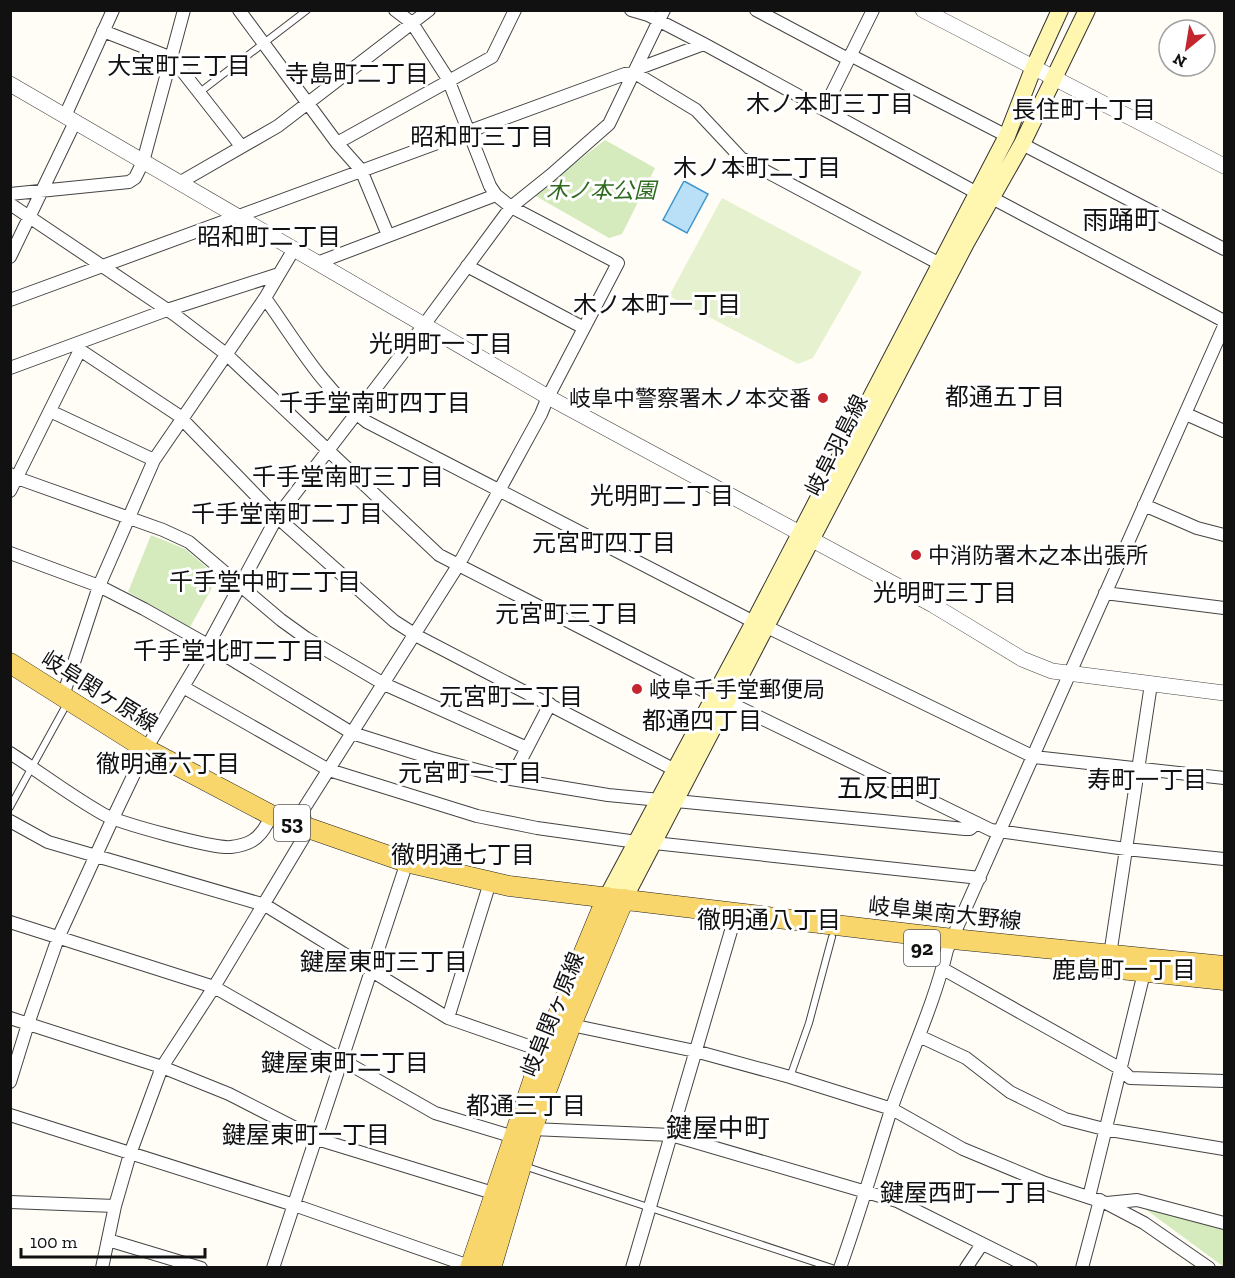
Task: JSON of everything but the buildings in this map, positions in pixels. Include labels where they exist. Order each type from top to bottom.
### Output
[{"type":"main road","name":"岐阜羽島線","points":[[613,904],[806,536],[966,243],[1033,69],[1060,10]]},
{"type":"main road","name":"岐阜羽島線","points":[[806,536],[940,264],[1022,144],[1087,10]]},
{"type":"main road","name":"岐阜関ヶ原線","points":[[10,663],[63,703]]},
{"type":"main road","name":"岐阜関ヶ原線","points":[[10,675],[63,703],[144,754],[267,824],[464,877],[613,904]]},
{"type":"main road","name":"岐阜羽島線","points":[[668,800],[675,770],[721,699]]},
{"type":"main road","name":"岐阜関ヶ原線","points":[[144,754],[305,833],[404,871],[487,892],[613,904]]},
{"type":"main road","name":"岐阜関ヶ原線","points":[[491,1268],[532,1129],[613,904]]},
{"type":"main road","name":"岐阜関ヶ原線","points":[[472,1267],[493,1193],[543,1051],[613,904]]},
{"type":"main road","name":"岐阜巣南大野線","points":[[613,904],[733,924],[948,953],[1224,980]]},
{"type":"main road","name":"岐阜巣南大野線","points":[[613,904],[948,953],[1110,955],[1224,966]]},
{"type":"street","points":[[10,257],[41,191],[113,10]]},
{"type":"street","points":[[10,194],[129,182],[135,178],[143,162],[184,10]]},
{"type":"street","points":[[239,10],[337,143],[361,170],[388,236]]},
{"type":"street","points":[[102,1268],[115,1206],[130,1154],[162,1067],[214,987],[305,833],[303,810],[459,564],[541,414],[618,263],[511,207],[496,195],[490,186],[448,79],[412,23],[395,10]]},
{"type":"street","points":[[179,183],[278,126],[429,10]]},
{"type":"street","points":[[337,143],[448,79],[492,57],[515,10]]},
{"type":"street","points":[[631,10],[662,16],[704,44],[985,196],[1224,321]]},
{"type":"street","points":[[756,10],[1006,136]]},
{"type":"street","points":[[824,109],[873,10]]},
{"type":"street","points":[[922,10],[1224,166]]},
{"type":"street","points":[[10,1082],[58,938],[95,856],[144,754],[208,645],[277,517],[511,207],[609,124],[662,16]]},
{"type":"street","points":[[104,31],[172,58],[241,146]]},
{"type":"street","points":[[10,300],[704,44]]},
{"type":"street","points":[[636,71],[696,110],[741,158],[940,264]]},
{"type":"street","points":[[10,84],[548,397],[933,605],[1022,659],[1052,671],[1068,674],[1224,693]]},
{"type":"street","points":[[1022,144],[1224,249]]},
{"type":"street","points":[[317,263],[496,195]]},
{"type":"street","points":[[10,204],[167,310],[226,354],[439,555],[721,699],[991,830],[1126,849],[1224,859]]},
{"type":"street","points":[[63,703],[99,586],[154,460],[265,298],[294,249]]},
{"type":"street","points":[[467,266],[584,328]]},
{"type":"street","points":[[10,368],[79,347],[167,310],[279,274]]},
{"type":"street","points":[[265,298],[327,384],[367,422],[760,624],[1034,757],[1224,778]]},
{"type":"street","points":[[840,1268],[892,1109],[948,953],[1068,674],[1224,326]]},
{"type":"street","points":[[10,491],[14,476],[50,411],[79,347]]},
{"type":"street","points":[[79,347],[182,419],[277,517],[394,621],[414,634],[675,770]]},
{"type":"street","points":[[50,411],[154,460]]},
{"type":"street","points":[[1186,414],[1224,431]]},
{"type":"street","points":[[14,476],[189,542],[306,638],[384,684],[527,748]]},
{"type":"street","points":[[1144,505],[1197,528],[1224,535]]},
{"type":"street","points":[[10,553],[99,586],[208,645],[352,733],[431,758],[511,779],[598,794],[965,829],[970,829],[977,823]]},
{"type":"street","points":[[1105,592],[1224,608]]},
{"type":"street","points":[[1110,955],[1151,684]]},
{"type":"street","points":[[183,687],[329,771],[477,816],[537,828],[645,842],[980,878]]},
{"type":"street","points":[[511,779],[550,704]]},
{"type":"street","points":[[10,753],[104,815],[178,837],[229,848],[256,840],[262,835],[267,824]]},
{"type":"street","points":[[10,821],[48,842],[264,905],[371,973],[448,1018],[543,1051]]},
{"type":"street","points":[[273,1268],[404,871]]},
{"type":"street","points":[[448,1018],[487,892]]},
{"type":"street","points":[[10,922],[214,987],[435,1113],[514,1137]]},
{"type":"street","points":[[632,1268],[733,924]]},
{"type":"street","points":[[948,953],[1121,1069],[1130,1078],[1224,1081]]},
{"type":"street","points":[[1082,1268],[1098,1200],[1104,1129],[1121,1069],[1142,973]]},
{"type":"street","points":[[10,1018],[162,1067],[228,1094],[317,1139],[493,1193]]},
{"type":"street","points":[[571,1025],[696,1051],[892,1109],[963,1149],[1045,1183],[1098,1200],[1144,1223],[1209,1268]]},
{"type":"street","points":[[920,1036],[966,1058],[1020,1096],[1065,1119],[1104,1129],[1224,1149]]},
{"type":"street","points":[[10,1115],[294,1205],[472,1267]]},
{"type":"street","points":[[532,1129],[671,1135],[897,1201],[1031,1268]]},
{"type":"street","points":[[1098,1200],[1137,1200],[1224,1223]]},
{"type":"street","points":[[10,1202],[115,1206]]},
{"type":"street","points":[[108,1240],[201,1268]]},
{"type":"street","points":[[966,1268],[982,1244]]},
{"type":"lane","points":[[200,92],[307,10]]},
{"type":"lane","points":[[10,807],[63,703]]},
{"type":"lane","points":[[790,1077],[809,1023],[832,937]]},
{"type":"lane","points":[[520,1165],[832,1268]]},
{"type":"green space","name":"木ノ本公園","points":[[605,140],[655,168],[622,234],[609,238],[534,195]]},
{"type":"green space","points":[[722,198],[862,272],[813,358],[798,364],[669,296]]},
{"type":"green space","points":[[151,535],[185,549],[218,577],[190,627],[128,592]]},
{"type":"green space","points":[[1141,1206],[1224,1230],[1224,1267]]},
{"type":"water","points":[[684,181],[708,194],[687,233],[663,220]]},
{"type":"place","name":"岐阜中警察署木ノ本交番","points":[[823,398]]},
{"type":"place","name":"中消防署木之本出張所","points":[[916,555]]},
{"type":"place","name":"岐阜千手堂郵便局","points":[[637,689]]},
{"type":"district","name":"大宝町三丁目","points":[[179,66]]},
{"type":"district","name":"寺島町二丁目","points":[[357,74]]},
{"type":"district","name":"木ノ本町三丁目","points":[[830,104]]},
{"type":"district","name":"長住町十丁目","points":[[1084,110]]},
{"type":"district","name":"昭和町三丁目","points":[[482,137]]},
{"type":"district","name":"木ノ本町二丁目","points":[[757,168]]},
{"type":"district","name":"雨踊町","points":[[1121,220]]},
{"type":"district","name":"昭和町二丁目","points":[[269,237]]},
{"type":"district","name":"木ノ本町一丁目","points":[[657,305]]},
{"type":"district","name":"光明町一丁目","points":[[441,344]]},
{"type":"district","name":"都通五丁目","points":[[1005,397]]},
{"type":"district","name":"千手堂南町四丁目","points":[[375,403]]},
{"type":"district","name":"千手堂南町三丁目","points":[[348,477]]},
{"type":"district","name":"光明町二丁目","points":[[662,496]]},
{"type":"district","name":"千手堂南町二丁目","points":[[287,514]]},
{"type":"district","name":"元宮町四丁目","points":[[604,543]]},
{"type":"district","name":"千手堂中町二丁目","points":[[265,582]]},
{"type":"district","name":"光明町三丁目","points":[[945,593]]},
{"type":"district","name":"元宮町三丁目","points":[[567,614]]},
{"type":"district","name":"千手堂北町二丁目","points":[[229,651]]},
{"type":"district","name":"元宮町二丁目","points":[[511,697]]},
{"type":"district","name":"都通四丁目","points":[[702,721]]},
{"type":"district","name":"徹明通六丁目","points":[[168,764]]},
{"type":"district","name":"元宮町一丁目","points":[[470,773]]},
{"type":"district","name":"寿町一丁目","points":[[1147,780]]},
{"type":"district","name":"五反田町","points":[[889,788]]},
{"type":"district","name":"徹明通七丁目","points":[[463,855]]},
{"type":"district","name":"徹明通八丁目","points":[[769,920]]},
{"type":"district","name":"鍵屋東町三丁目","points":[[384,962]]},
{"type":"district","name":"鹿島町一丁目","points":[[1124,970]]},
{"type":"district","name":"鍵屋東町二丁目","points":[[345,1063]]},
{"type":"district","name":"都通三丁目","points":[[526,1106]]},
{"type":"district","name":"鍵屋中町","points":[[718,1128]]},
{"type":"district","name":"鍵屋東町一丁目","points":[[306,1135]]},
{"type":"district","name":"鍵屋西町一丁目","points":[[964,1193]]}]
